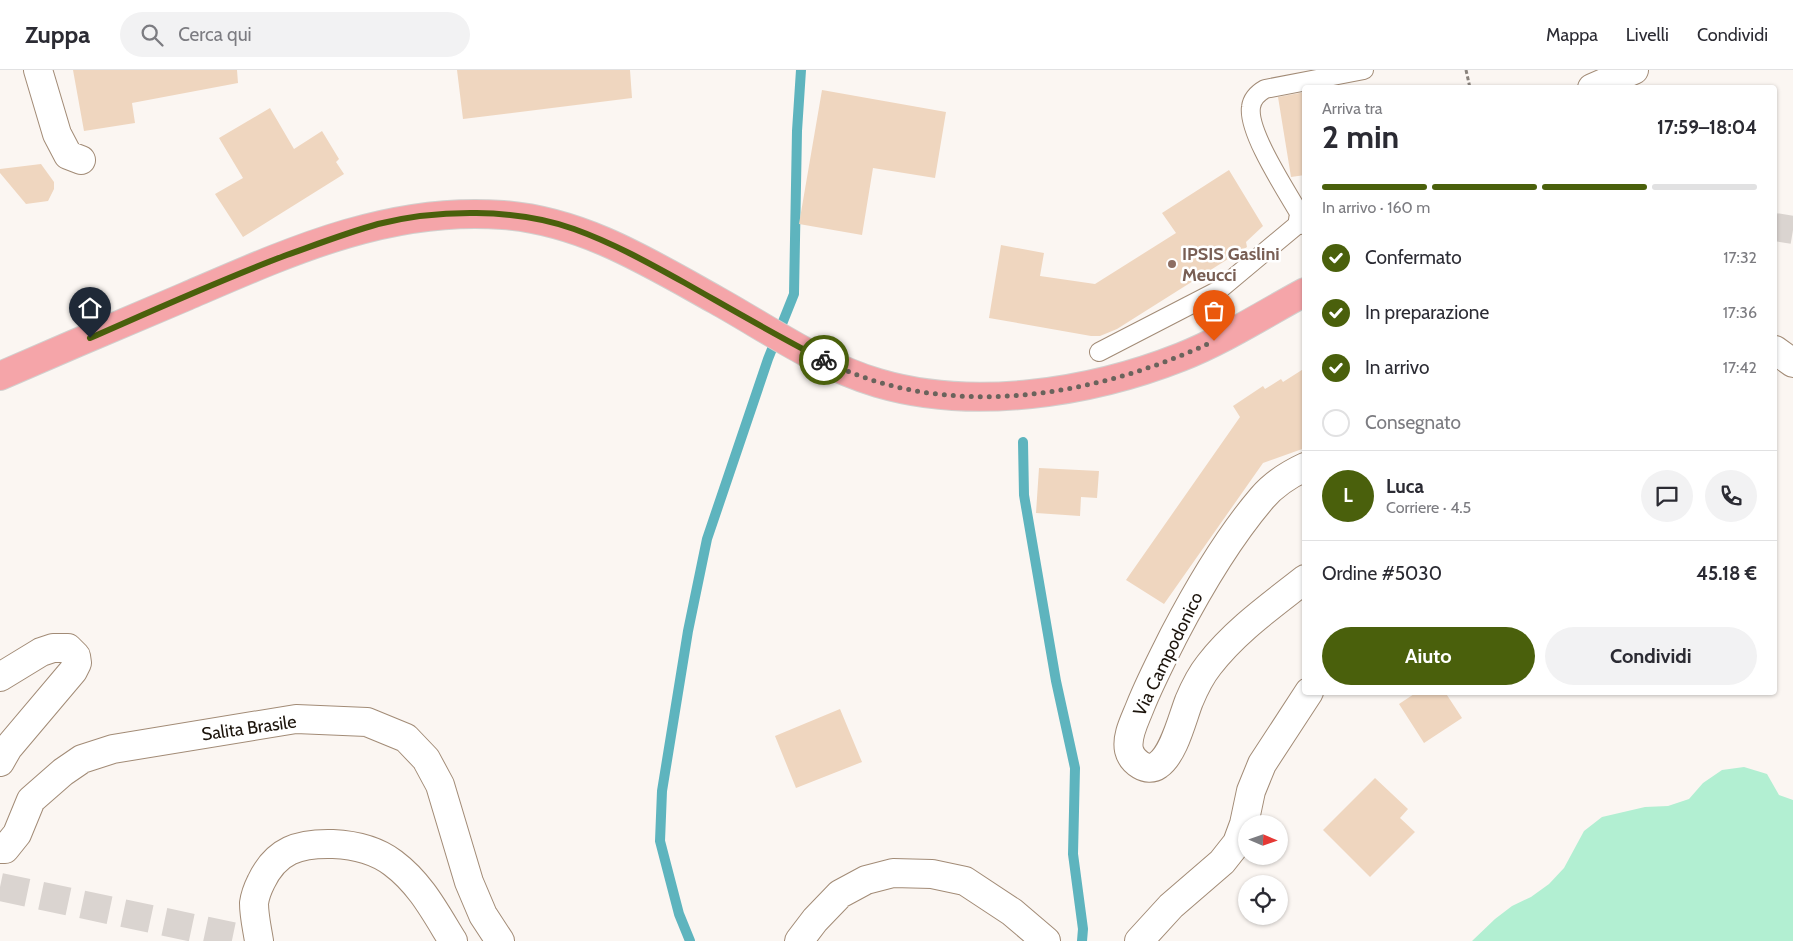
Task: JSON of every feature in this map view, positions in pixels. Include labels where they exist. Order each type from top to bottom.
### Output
[{"type":"highway","points":[[0,376],[269,262],[342,235],[380,224],[423,216],[505,215],[542,220],[572,228],[607,242],[656,266],[838,368],[877,383],[953,396],[1035,394],[1086,386],[1136,372],[1182,357],[1302,294]]},
{"type":"street","points":[[38,70],[57,134],[68,155],[80,160]]},
{"type":"street","points":[[1599,85],[1634,70]]},
{"type":"street","points":[[1777,352],[1793,364]]},
{"type":"street","name":"Via Campodonico","points":[[1302,469],[1280,482],[1263,497],[1202,583],[1149,682],[1139,708],[1128,743],[1130,754],[1134,761],[1148,767],[1156,767],[1163,761],[1172,746],[1190,700],[1208,666],[1234,637],[1302,581]]},
{"type":"street","points":[[0,677],[41,652],[53,648],[68,648],[76,656],[77,663],[73,671],[8,748],[0,762]]},
{"type":"street","points":[[1139,941],[1171,906],[1222,862],[1237,843],[1244,824],[1252,790],[1262,764],[1307,695]]},
{"type":"street","name":"Salita Brasile","points":[[0,849],[5,848],[17,834],[31,800],[63,772],[82,759],[114,749],[296,719],[367,722],[406,738],[426,759],[440,785],[469,882],[483,915],[500,941]]},
{"type":"street","points":[[259,941],[254,916],[254,901],[265,874],[283,854],[312,844],[354,846],[376,853],[393,863],[417,885],[453,941]]},
{"type":"street","points":[[799,941],[815,920],[840,894],[866,880],[893,873],[932,874],[965,881],[1012,912],[1046,941]]},
{"type":"lane","points":[[1302,216],[1277,176],[1257,134],[1251,119],[1251,106],[1258,94],[1265,89],[1364,70]]},
{"type":"lane","points":[[1099,352],[1219,290],[1302,221]]},
{"type":"path","points":[[1466,70],[1469,85]]},
{"type":"green space","points":[[1744,767],[1767,774],[1779,795],[1793,800],[1793,941],[1472,941],[1512,906],[1531,897],[1549,884],[1564,868],[1584,831],[1602,817],[1645,807],[1668,806],[1689,799],[1703,783],[1722,770]]},
{"type":"building","points":[[73,70],[237,70],[238,83],[132,103],[135,123],[84,131]]},
{"type":"building","points":[[457,70],[630,70],[632,98],[463,119]]},
{"type":"building","points":[[822,90],[946,112],[935,178],[873,168],[862,235],[799,224]]},
{"type":"building","points":[[1302,93],[1302,175],[1291,177],[1278,97]]},
{"type":"building","points":[[270,108],[294,149],[322,131],[339,159],[336,162],[344,174],[243,237],[215,194],[243,178],[219,138]]},
{"type":"building","points":[[41,164],[54,182],[54,189],[48,201],[26,204],[0,173],[0,169]]},
{"type":"building","name":"IPSIS Gaslini Meucci","points":[[1229,170],[1263,226],[1246,242],[1247,247],[1117,329],[1100,336],[1091,336],[989,318],[1001,245],[1044,253],[1040,276],[1095,284],[1176,233],[1162,213]]},
{"type":"building","points":[[1302,370],[1302,449],[1263,463],[1164,604],[1126,580],[1240,417],[1233,406],[1263,386],[1265,389],[1281,379],[1283,382]]},
{"type":"building","points":[[1039,468],[1099,471],[1097,498],[1081,497],[1080,516],[1036,513]]},
{"type":"building","points":[[1412,695],[1447,695],[1462,718],[1424,743],[1399,704]]},
{"type":"building","points":[[840,709],[862,762],[796,788],[775,736]]},
{"type":"building","points":[[1375,778],[1408,809],[1400,818],[1415,832],[1370,877],[1323,830]]},
{"type":"waterway","points":[[690,941],[679,914],[660,841],[662,791],[688,631],[707,539],[768,359],[794,294],[797,131],[801,70]]},
{"type":"waterway","points":[[1023,442],[1024,495],[1056,681],[1075,768],[1073,854],[1083,929],[1082,941]]},
{"type":"tunnel","points":[[1777,227],[1793,230]]},
{"type":"tunnel","points":[[0,887],[255,941]]},
{"type":"way so far","points":[[824,360],[838,368],[877,383],[953,396],[994,396],[1035,394],[1086,386],[1182,357],[1214,341]]},
{"type":"place","name":"IPSIS Gaslini Meucci","points":[[1172,264]]},
{"type":"route","points":[[90,338],[251,269],[342,235],[380,224],[423,216],[505,215],[542,220],[572,228],[607,242],[656,266],[824,360]]}]
